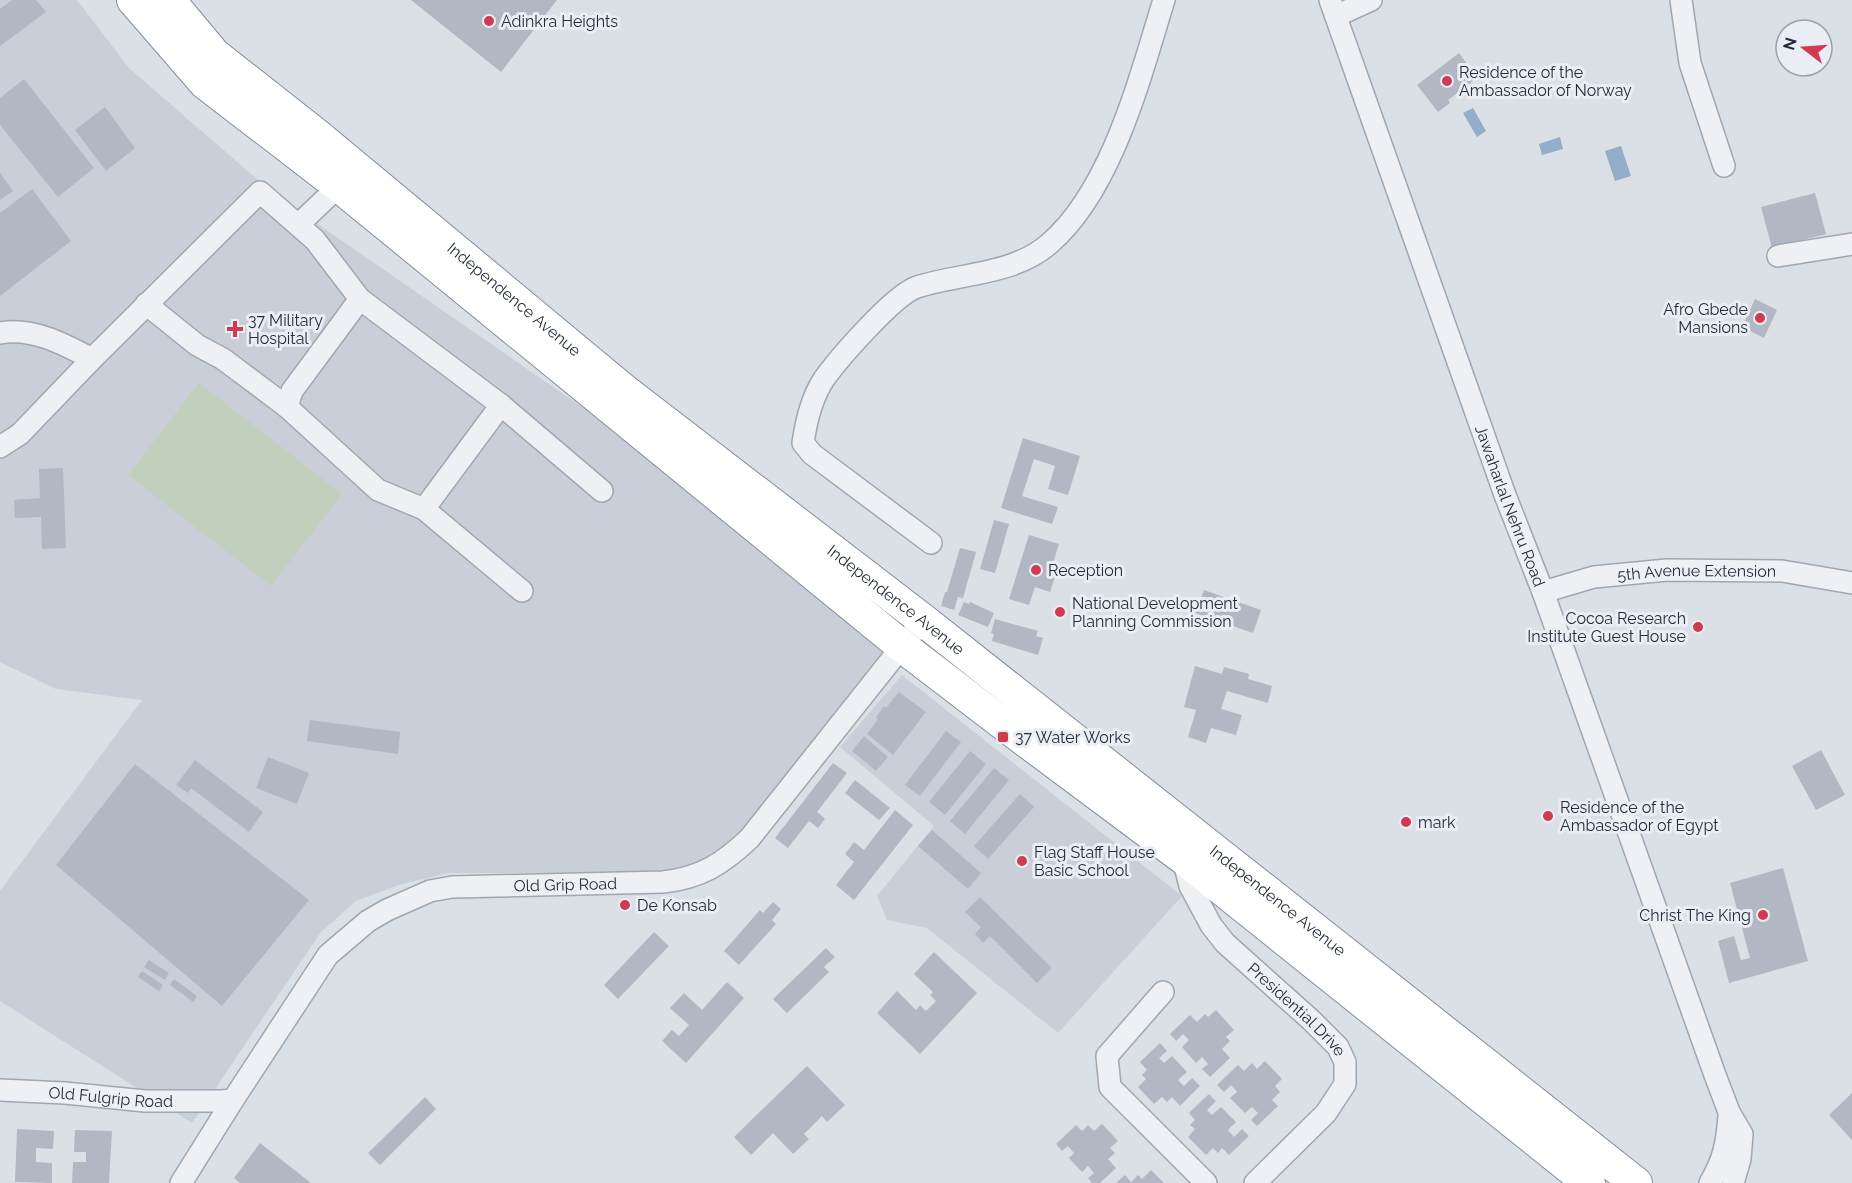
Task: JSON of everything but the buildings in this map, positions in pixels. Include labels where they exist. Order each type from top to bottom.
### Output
[{"type":"highway","name":"Independence Avenue","points":[[133,0],[205,83],[339,186],[903,647],[1183,858],[1589,1183]]},
{"type":"highway","name":"Independence Avenue","points":[[170,0],[214,54],[326,142],[625,391],[923,620],[1636,1183]]},
{"type":"street","points":[[931,543],[812,454],[803,443],[812,405],[824,380],[895,301],[915,288],[1001,268],[1031,257],[1068,226],[1088,198],[1111,153],[1137,89],[1164,0]]},
{"type":"street","points":[[1333,8],[1371,0]]},
{"type":"street","points":[[1681,0],[1690,63],[1724,166]]},
{"type":"street","name":"Jawaharlal Nehru Road","points":[[1333,8],[1504,495],[1543,592],[1729,1112],[1742,1134],[1740,1159],[1733,1183]]},
{"type":"street","points":[[299,224],[339,186]]},
{"type":"street","points":[[0,447],[20,434],[146,304],[260,192],[315,240],[360,299],[501,405],[602,491]]},
{"type":"street","points":[[1778,256],[1852,244]]},
{"type":"street","points":[[287,407],[292,391],[360,299]]},
{"type":"street","points":[[146,304],[197,345],[224,359],[287,407],[378,490],[424,509],[522,591]]},
{"type":"street","points":[[0,333],[15,330],[57,341],[92,359]]},
{"type":"street","points":[[424,509],[501,405]]},
{"type":"street","name":"5th Avenue Extension","points":[[1543,592],[1594,577],[1667,570],[1782,571],[1852,583]]},
{"type":"street","name":"Old Grip Road","points":[[181,1183],[227,1100],[328,955],[368,921],[430,891],[452,887],[663,882],[686,880],[709,870],[728,859],[749,839],[923,620]]},
{"type":"street","name":"Presidential Drive","points":[[1183,858],[1190,886],[1210,925],[1225,943],[1338,1047],[1345,1062],[1346,1083],[1326,1113],[1255,1183]]},
{"type":"street","points":[[1163,992],[1107,1056],[1110,1087],[1206,1183]]},
{"type":"street","name":"Old Fulgrip Road","points":[[0,1090],[65,1093],[145,1101],[227,1100]]},
{"type":"street","name":"Jawaharlal Nehru Road","points":[[1710,1183],[1720,1165],[1727,1144],[1729,1112]]},
{"type":"shaded area","name":"37 Military Hospital","points":[[0,0],[77,0],[129,68],[273,193],[666,465],[891,656],[744,838],[706,866],[620,873],[448,873],[402,884],[356,901],[321,932],[192,1123],[0,1001],[0,891],[142,700],[56,689],[0,662]]},
{"type":"shaded area","name":"Flag Staff House Basic School","points":[[902,675],[1182,896],[1058,1033],[927,928],[887,920],[877,896],[934,826],[840,747]]},
{"type":"green space","points":[[199,383],[342,494],[271,586],[128,475]]},
{"type":"water","points":[[1473,108],[1486,131],[1477,137],[1463,113]]},
{"type":"water","points":[[1560,137],[1563,149],[1542,155],[1539,144]]},
{"type":"water","points":[[1621,146],[1631,176],[1615,181],[1605,151]]},
{"type":"place","name":"Adinkra Heights","points":[[489,21]]},
{"type":"place","name":"Residence of the Ambassador of Norway","points":[[1447,81]]},
{"type":"place","name":"Afro Gbede Mansions","points":[[1760,318]]},
{"type":"place","name":"37 Military Hospital","points":[[235,329]]},
{"type":"place","name":"Reception","points":[[1036,570]]},
{"type":"place","name":"National Development Planning Commission","points":[[1060,612]]},
{"type":"place","name":"Cocoa Research Institute Guest House","points":[[1698,627]]},
{"type":"place","name":"37 Water Works","points":[[1003,737]]},
{"type":"place","name":"Residence of the Ambassador of Egypt","points":[[1548,816]]},
{"type":"place","name":"mark","points":[[1406,822]]},
{"type":"place","name":"Flag Staff House Basic School","points":[[1022,861]]},
{"type":"place","name":"De Konsab","points":[[625,905]]},
{"type":"place","name":"Christ The King","points":[[1763,915]]}]
